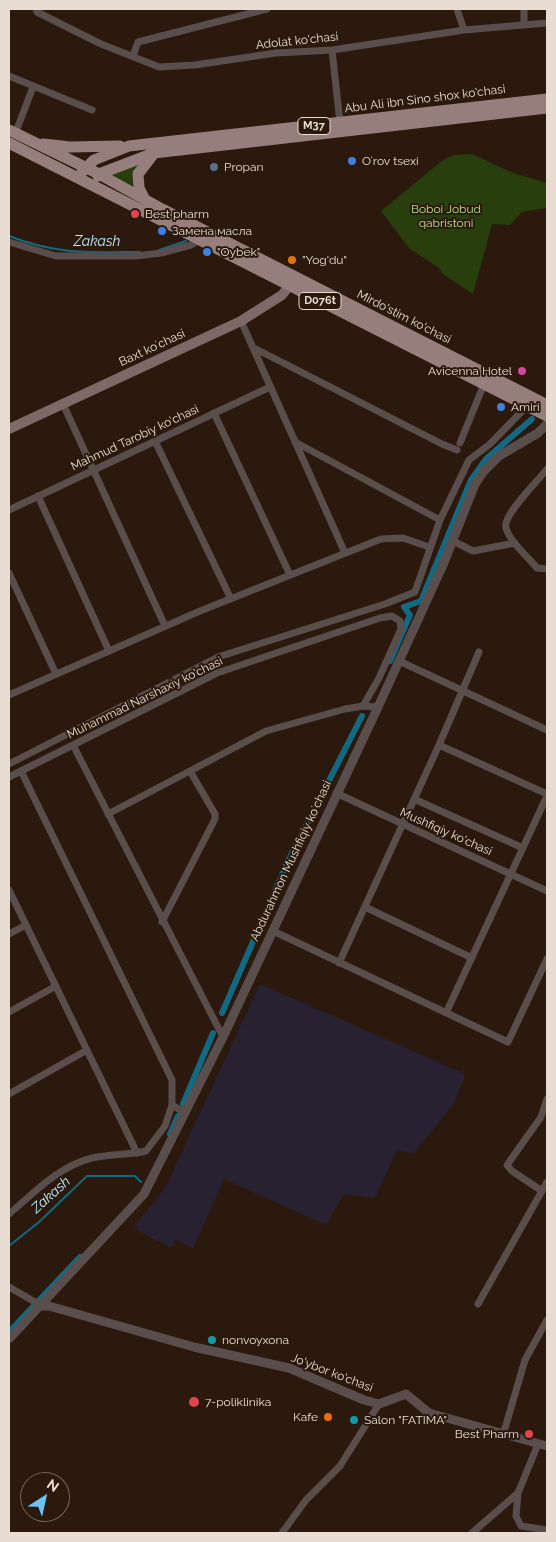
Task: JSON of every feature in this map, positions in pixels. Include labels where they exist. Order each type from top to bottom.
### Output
[{"type":"main road","name":"Abu Ali ibn Sino shox ko'chasi","points":[[82,172],[94,160],[129,146],[547,99]]},
{"type":"main road","name":"Abu Ali ibn Sino shox ko'chasi","points":[[99,174],[154,153],[547,108]]},
{"type":"main road","name":"Mirdo'stim ko'chasi","points":[[11,136],[36,144],[82,172],[93,184],[198,241],[293,282],[547,405]]},
{"type":"main road","name":"Mirdo'stim ko'chasi","points":[[11,136],[82,172],[99,174],[293,282],[547,416]]},
{"type":"main road","name":"M37","points":[[36,144],[70,147],[129,146]]},
{"type":"main road","points":[[144,198],[139,188],[138,174],[154,153]]},
{"type":"main road","points":[[93,184],[99,174]]},
{"type":"main road","name":"Baxt koʻchasi","points":[[9,429],[242,320],[269,304],[293,282]]},
{"type":"street","name":"Adolat ko'chasi","points":[[36,9],[37,12],[101,44],[159,66],[177,66],[276,53],[332,50],[464,30],[547,23]]},
{"type":"street","points":[[133,56],[138,42],[267,9]]},
{"type":"street","points":[[457,9],[464,30]]},
{"type":"street","points":[[524,9],[524,25]]},
{"type":"street","points":[[332,50],[340,123]]},
{"type":"street","points":[[9,76],[92,110]]},
{"type":"street","points":[[11,136],[33,86]]},
{"type":"street","points":[[9,242],[56,256],[136,256],[161,253],[191,245],[198,241]]},
{"type":"street","points":[[242,320],[345,553]]},
{"type":"street","points":[[256,349],[442,444],[459,446],[484,384]]},
{"type":"street","name":"Mahmud Tarobiy ko'chasi","points":[[9,510],[270,387]]},
{"type":"street","points":[[63,404],[95,469],[166,626]]},
{"type":"street","points":[[9,764],[218,657],[385,604],[415,592],[429,547],[440,520],[469,460],[490,444],[527,406]]},
{"type":"street","points":[[214,413],[290,575]]},
{"type":"street","name":"Abdurahmon Mushfiqiy koʻchasi","points":[[9,1340],[144,1194],[223,1037],[378,707],[453,541],[475,484],[484,471],[499,456],[538,433],[547,424]]},
{"type":"street","points":[[155,441],[231,599]]},
{"type":"street","points":[[295,442],[440,520]]},
{"type":"street","points":[[547,469],[544,479],[510,512],[505,523],[506,529],[515,543],[537,568],[547,569]]},
{"type":"street","points":[[38,496],[109,650]]},
{"type":"street","points":[[9,695],[166,626],[381,539],[403,538],[429,547]]},
{"type":"street","points":[[453,541],[472,551],[515,543]]},
{"type":"street","points":[[9,573],[56,674]]},
{"type":"street","name":"Muhammad Narshaxiy ko'chasi","points":[[9,777],[217,673],[380,618],[392,616],[400,621],[400,629],[379,678],[363,706]]},
{"type":"street","points":[[339,963],[440,745],[479,652]]},
{"type":"street","points":[[399,661],[547,730]]},
{"type":"street","points":[[108,814],[266,731],[363,706],[378,707]]},
{"type":"street","points":[[440,745],[547,795],[446,1013]]},
{"type":"street","points":[[73,746],[162,922],[223,1037]]},
{"type":"street","points":[[9,1214],[50,1180],[72,1165],[93,1158],[146,1151],[156,1140],[170,1117],[172,1104],[172,1080],[21,771]]},
{"type":"street","points":[[162,922],[215,819],[215,814],[190,771]]},
{"type":"street","name":"Mushfiqiy ko'chasi","points":[[336,793],[547,891]]},
{"type":"street","points":[[414,799],[524,848]]},
{"type":"street","points":[[9,890],[137,1153]]},
{"type":"street","points":[[365,907],[472,958]]},
{"type":"street","points":[[9,934],[26,925]]},
{"type":"street","points":[[273,931],[508,1042],[547,959]]},
{"type":"street","points":[[9,1012],[56,986]]},
{"type":"street","points":[[9,1094],[88,1050]]},
{"type":"street","points":[[542,1191],[512,1171],[507,1165],[541,1116],[547,1099]]},
{"type":"street","points":[[172,1104],[185,1113]]},
{"type":"street","points":[[478,1304],[547,1182]]},
{"type":"street","points":[[9,1287],[40,1305]]},
{"type":"street","name":"Jo'ybor ko'chasi","points":[[40,1305],[194,1347],[290,1368],[364,1400],[379,1404],[406,1394],[429,1413],[543,1445]]},
{"type":"street","points":[[503,1435],[525,1360],[547,1320]]},
{"type":"street","points":[[282,1533],[306,1500],[340,1466],[379,1404]]},
{"type":"street","points":[[472,1533],[518,1493],[543,1445]]},
{"type":"street","points":[[518,1493],[518,1522],[525,1528],[547,1530]]},
{"type":"shaded area","points":[[260,984],[463,1073],[465,1076],[454,1104],[413,1154],[397,1150],[375,1198],[344,1194],[326,1225],[224,1179],[193,1249],[176,1239],[171,1248],[133,1228],[165,1188]]},
{"type":"green space","name":"Boboi Jobud qabristoni","points":[[472,154],[513,173],[547,183],[547,208],[522,212],[510,225],[492,224],[473,294],[409,248],[381,211],[443,160],[454,155]]},
{"type":"green space","points":[[138,164],[134,171],[132,188],[110,176],[110,172]]},
{"type":"waterway","name":"Zakash","points":[[9,236],[43,247],[74,251],[140,252]]},
{"type":"waterway","name":"Zakash","points":[[159,250],[186,241]]},
{"type":"waterway","points":[[390,661],[410,615],[404,607],[421,601],[471,480],[486,459],[532,419]]},
{"type":"waterway","points":[[222,1013],[289,859],[362,716]]},
{"type":"waterway","points":[[183,1104],[213,1033]]},
{"type":"waterway","points":[[170,1134],[178,1116]]},
{"type":"waterway","name":"Zakash","points":[[9,1246],[39,1222],[87,1176],[135,1176],[141,1182]]},
{"type":"waterway","points":[[9,1332],[80,1257]]},
{"type":"place","name":"Oʻrov tsexi","points":[[352,161]]},
{"type":"place","name":"Propan","points":[[214,167]]},
{"type":"place","name":"Best pharm","points":[[135,214]]},
{"type":"place","name":"Замена масла","points":[[162,231]]},
{"type":"place","name":"\"Oybek\"","points":[[207,252]]},
{"type":"place","name":"\"Yog'du\"","points":[[292,260]]},
{"type":"place","name":"Avicenna Hotel","points":[[522,371]]},
{"type":"place","name":"Amiri","points":[[501,407]]},
{"type":"place","name":"nonvoyxona","points":[[212,1340]]},
{"type":"place","name":"7-poliklinika","points":[[194,1402]]},
{"type":"place","name":"Kafe","points":[[328,1417]]},
{"type":"place","name":"Salon \"FATIMA\"","points":[[354,1420]]},
{"type":"place","name":"Best Pharm","points":[[529,1434]]}]
